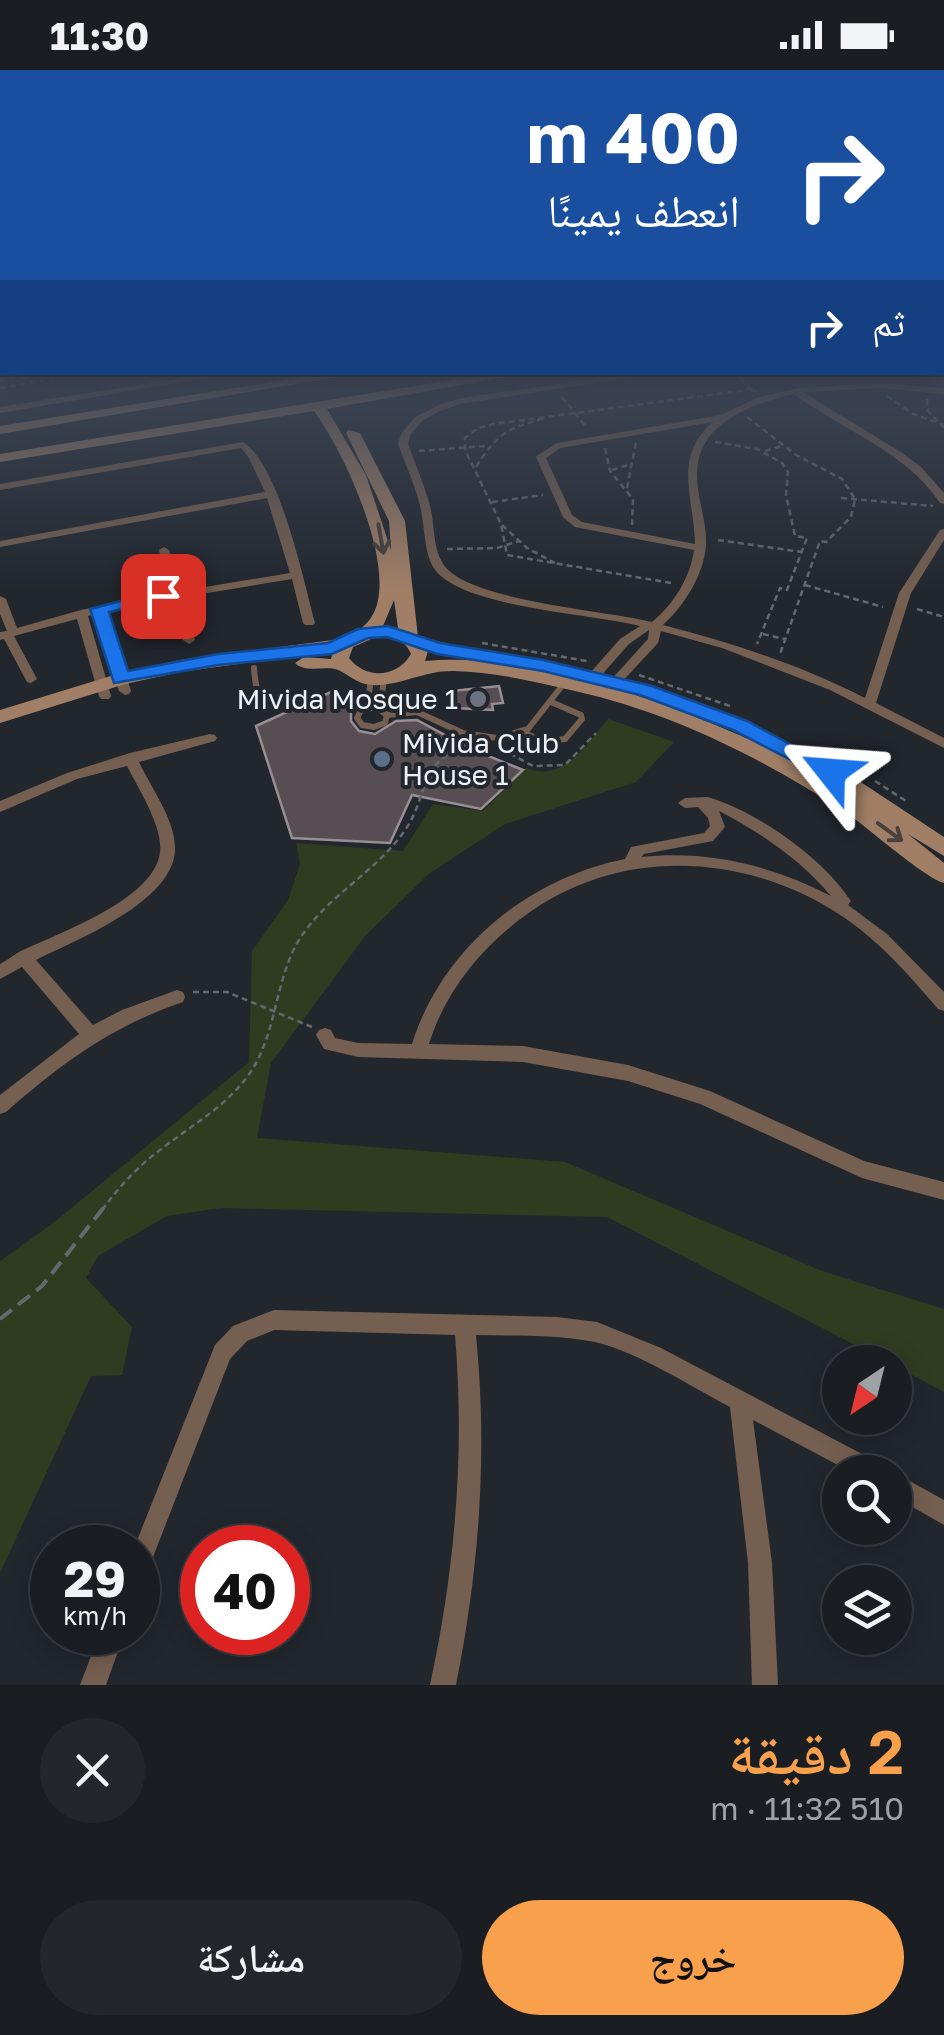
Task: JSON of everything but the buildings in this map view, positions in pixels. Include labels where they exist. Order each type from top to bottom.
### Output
[{"type":"street","points":[[0,458],[91,441]]},
{"type":"street","points":[[0,717],[231,657],[345,644],[364,633],[380,620],[387,594],[380,532],[341,441]]},
{"type":"street","points":[[357,441],[397,522],[404,612],[419,660],[410,670]]},
{"type":"street","points":[[404,441],[425,504],[438,567],[472,591],[656,625],[762,658],[870,704],[944,744]]},
{"type":"street","points":[[594,441],[544,452],[540,461],[568,517],[579,525],[701,548]]},
{"type":"street","points":[[615,682],[654,640],[656,625],[688,584],[701,548],[692,471],[701,441]]},
{"type":"street","points":[[871,441],[918,469],[939,503]]},
{"type":"street","points":[[0,487],[237,444],[253,454],[271,494],[308,624]]},
{"type":"street","points":[[0,544],[271,494]]},
{"type":"street","points":[[870,704],[905,594],[944,532]]},
{"type":"street","points":[[164,550],[189,640]]},
{"type":"street","points":[[6,634],[99,609],[296,575]]},
{"type":"street","points":[[0,599],[6,634],[31,680]]},
{"type":"street","points":[[99,609],[113,687]]},
{"type":"street","points":[[81,614],[113,687]]},
{"type":"street","points":[[594,676],[634,633],[656,625]]},
{"type":"street","points":[[364,633],[388,631],[413,640],[594,676],[683,702],[783,746],[867,794],[944,848]]},
{"type":"street","points":[[345,644],[340,658],[343,665],[354,674],[377,679],[410,670],[455,666],[565,682],[674,715],[783,764],[852,805],[944,875]]},
{"type":"street","points":[[0,732],[113,687],[254,668],[317,662],[343,665]]},
{"type":"street","points":[[0,807],[72,776],[210,738]]},
{"type":"street","points":[[0,972],[126,906],[160,878],[167,858],[165,837],[130,758]]},
{"type":"street","points":[[632,861],[636,851],[644,848],[708,837],[718,827],[718,820],[693,803],[714,804],[762,829],[840,893],[843,900],[838,906]]},
{"type":"street","points":[[419,1050],[432,1014],[448,986],[499,926],[557,885],[632,861],[676,859],[740,866],[782,880],[838,906],[873,931],[944,1004]]},
{"type":"street","points":[[24,957],[92,1035]]},
{"type":"street","points":[[0,1106],[92,1035],[132,1011],[177,997]]},
{"type":"street","points":[[324,1036],[330,1044],[342,1048],[523,1054],[628,1072],[704,1097],[862,1170],[944,1191]]},
{"type":"street","points":[[154,1525],[222,1352],[240,1332],[274,1320],[558,1327],[597,1332],[654,1355],[842,1455]]},
{"type":"street","points":[[443,1685],[462,1588],[473,1474],[465,1326]]},
{"type":"street","points":[[740,1401],[760,1564],[764,1685]]},
{"type":"street","points":[[912,1494],[944,1512]]},
{"type":"street","points":[[93,1685],[104,1655]]},
{"type":"lane","points":[[254,668],[260,702],[278,706],[300,698]]},
{"type":"lane","points":[[377,679],[384,712],[380,726],[362,725],[357,718],[367,708],[377,679]]},
{"type":"lane","points":[[367,708],[417,712],[474,736],[496,738],[522,732],[565,682]]},
{"type":"lane","points":[[522,732],[545,742],[565,739],[582,719],[581,715],[551,702]]},
{"type":"path","points":[[466,441],[464,446],[501,524],[519,541],[556,564]]},
{"type":"path","points":[[476,467],[493,441]]},
{"type":"path","points":[[609,441],[604,452],[610,470],[627,489],[635,510],[630,536]]},
{"type":"path","points":[[627,489],[637,441]]},
{"type":"path","points":[[717,441],[764,452],[788,472],[786,495],[795,536],[806,538],[787,590],[780,588],[756,645]]},
{"type":"path","points":[[777,441],[836,474],[854,498],[847,522],[826,542],[820,541],[780,654]]},
{"type":"path","points":[[414,452],[487,446]]},
{"type":"path","points":[[764,452],[783,446]]},
{"type":"path","points":[[610,470],[630,465]]},
{"type":"path","points":[[490,502],[560,496]]},
{"type":"path","points":[[841,498],[939,503]]},
{"type":"path","points":[[501,524],[503,547],[515,559],[688,584]]},
{"type":"path","points":[[718,540],[778,546],[803,553]]},
{"type":"path","points":[[433,550],[503,547],[519,541]]},
{"type":"path","points":[[804,584],[821,593],[886,607]]},
{"type":"path","points":[[913,608],[944,617]]},
{"type":"path","points":[[762,634],[786,640]]},
{"type":"path","points":[[495,748],[545,768],[565,765],[596,733]]},
{"type":"path","points":[[0,1319],[34,1296],[142,1164],[234,1093],[260,1056],[294,949],[311,920],[392,849],[411,823],[428,769],[436,758],[464,747],[485,746]]},
{"type":"path","points":[[177,997],[203,990],[227,992],[302,1020],[324,1036]]},
{"type":"green space","points":[[608,719],[674,742],[636,782],[505,824],[430,873],[365,936],[271,1063],[257,1138],[565,1162],[822,1271],[944,1309],[944,1392],[912,1375],[912,1345],[855,1345],[607,1217],[221,1208],[167,1216],[98,1256],[86,1278],[132,1327],[122,1375],[91,1376],[0,1573],[0,1261],[52,1224],[249,1062],[252,951],[288,900],[300,864],[296,843],[403,851],[433,804],[483,811],[526,768],[552,770],[582,750]]},
{"type":"place","name":"Mivida Mosque 1","points":[[478,699]]},
{"type":"place","name":"Mivida Club House 1","points":[[382,759]]},
{"type":"route","points":[[163,596],[99,609],[121,678],[218,659],[332,648],[364,633],[388,631],[437,648],[543,665],[646,690],[740,725],[831,772]]}]
